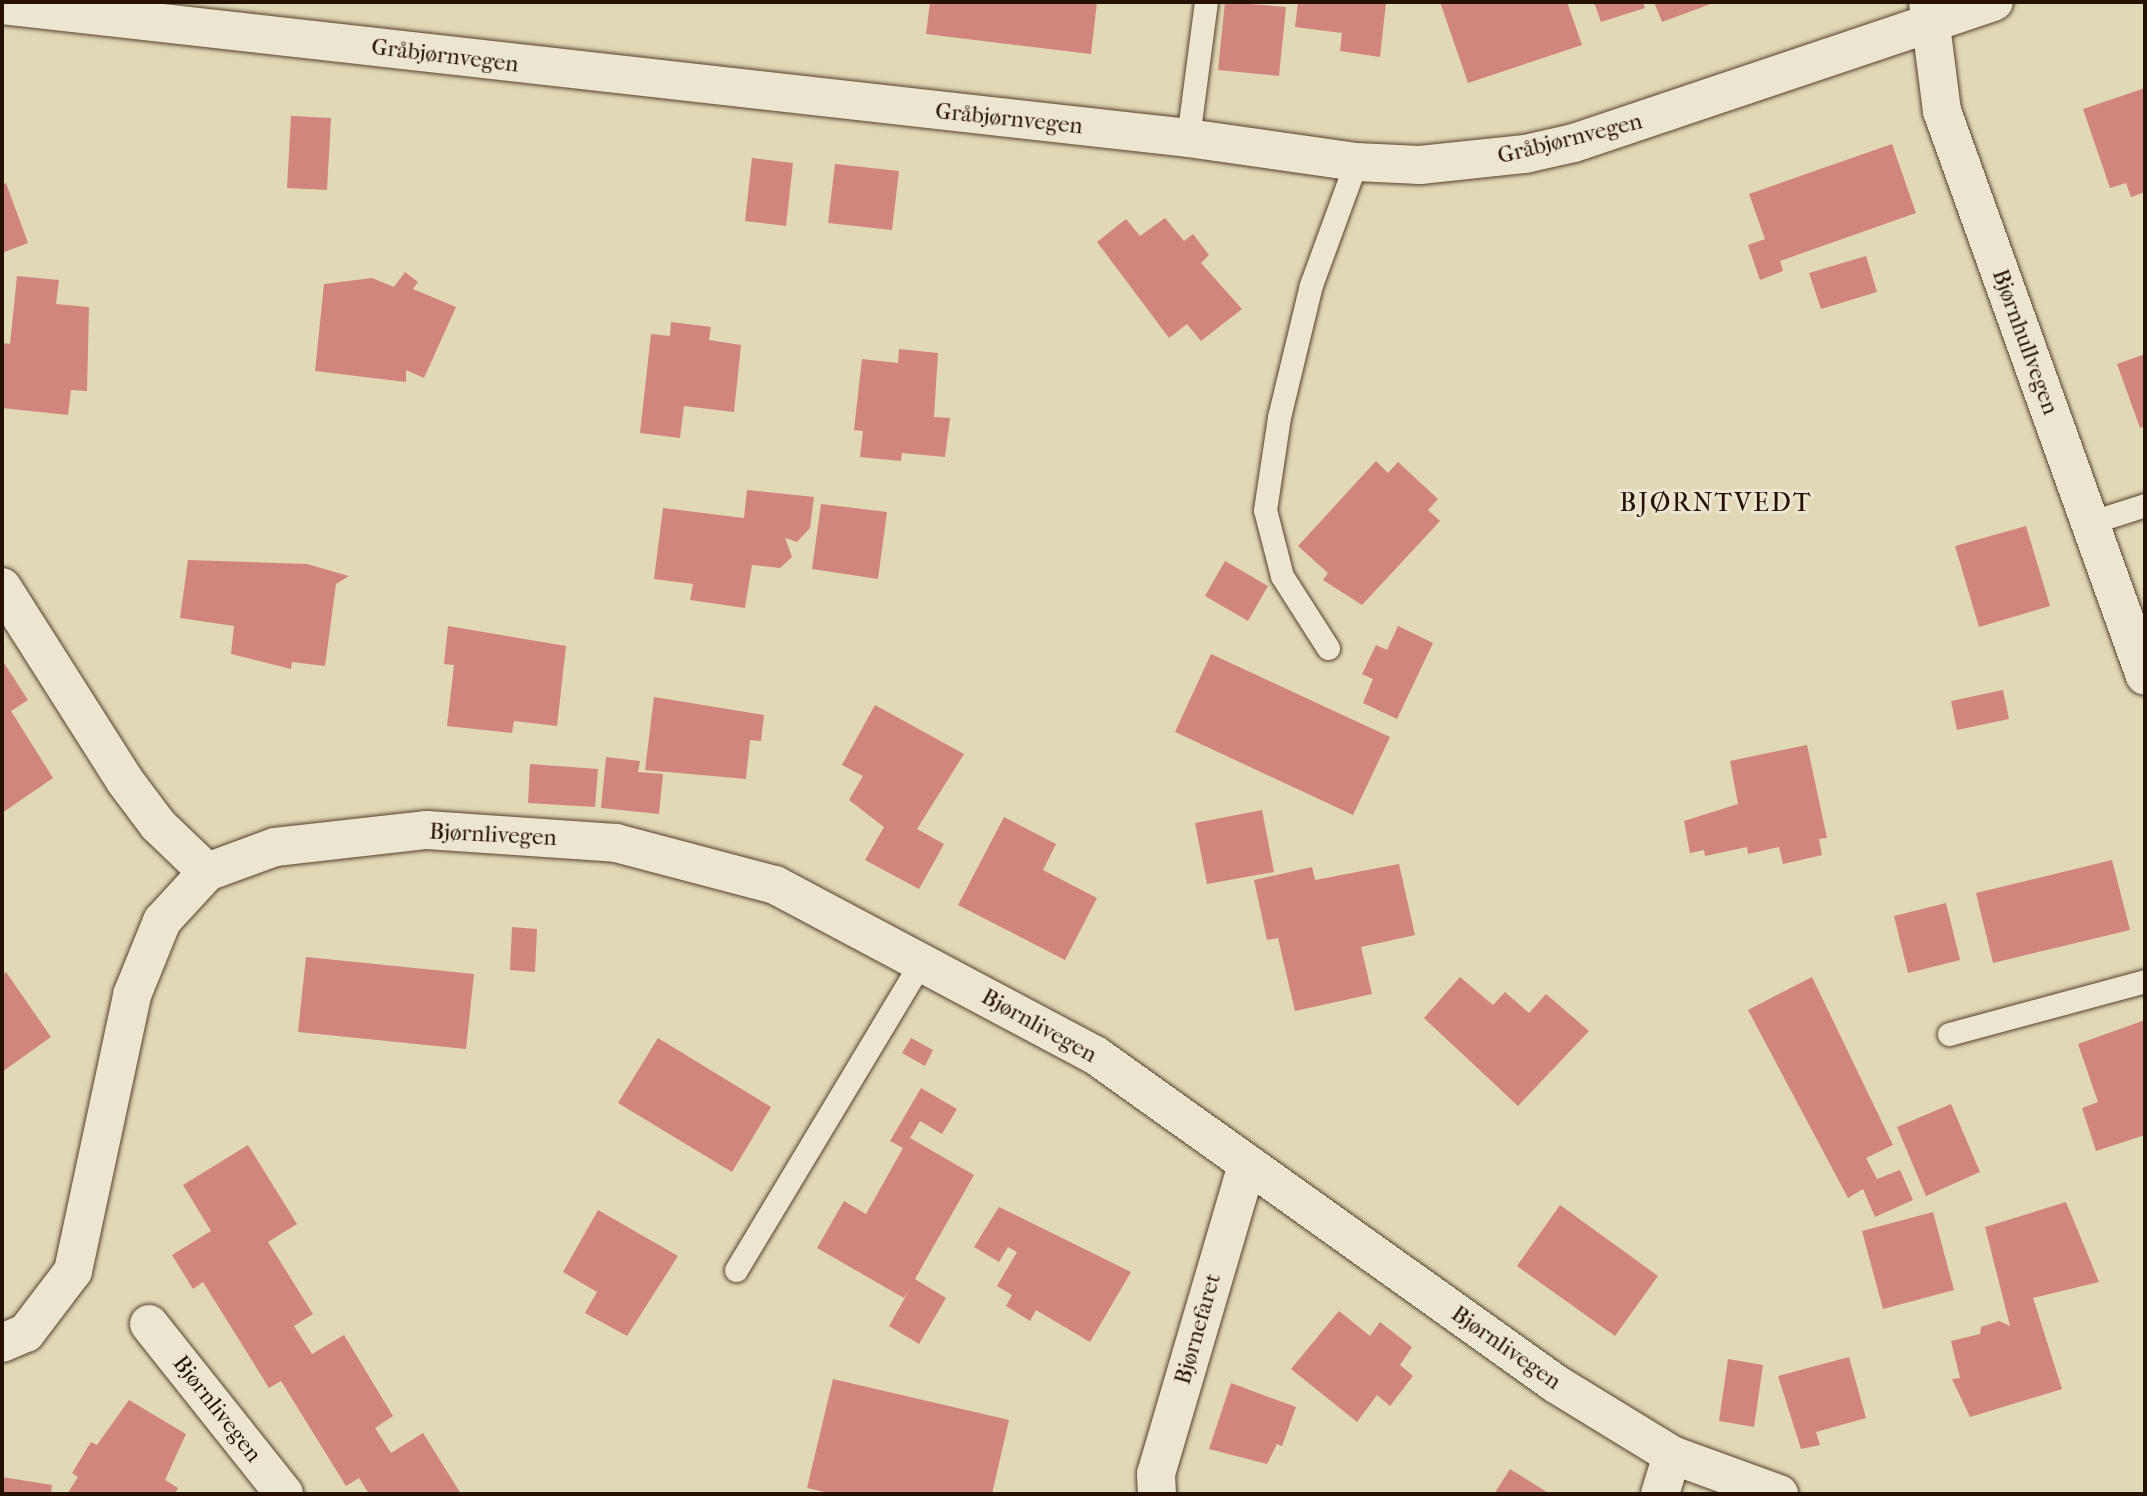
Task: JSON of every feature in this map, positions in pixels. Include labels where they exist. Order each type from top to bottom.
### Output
[{"type":"street","name":"Gråbjørnvegen","points":[[2,5],[1188,138],[1356,162],[1420,165],[1525,155],[1637,124],[1928,13],[1994,2]]},
{"type":"street","name":"Bjørnhullvegen","points":[[1928,13],[1942,111],[2145,677]]},
{"type":"street","points":[[2,587],[125,781],[158,825],[207,872]]},
{"type":"street","name":"Bjørnlivegen","points":[[2,1343],[26,1333],[73,1270],[132,995],[162,921],[207,872],[275,847],[427,830],[615,843],[775,885],[1095,1055],[1556,1384],[1672,1455],[1779,1494]]},
{"type":"street","name":"Bjørnefaret","points":[[1157,1494],[1156,1474],[1247,1165]]},
{"type":"street","name":"Bjørnlivegen","points":[[149,1324],[284,1494]]},
{"type":"street","points":[[1660,1494],[1672,1455]]},
{"type":"lane","points":[[1188,138],[1206,2]]},
{"type":"lane","points":[[1328,648],[1282,576],[1265,510],[1279,417],[1311,285],[1356,162]]},
{"type":"lane","points":[[2090,523],[2145,505]]},
{"type":"lane","points":[[736,1269],[922,961]]},
{"type":"lane","points":[[1949,1034],[2145,981]]},
{"type":"building","points":[[930,2],[1097,2],[1091,54],[926,34]]},
{"type":"building","points":[[1225,2],[1286,7],[1279,76],[1218,70]]},
{"type":"building","points":[[1298,2],[1386,3],[1380,57],[1340,51],[1342,33],[1295,27]]},
{"type":"building","points":[[1440,2],[1567,2],[1582,45],[1468,83]]},
{"type":"building","points":[[1594,2],[1643,2],[1645,8],[1601,22]]},
{"type":"building","points":[[1654,2],[1716,2],[1662,22]]},
{"type":"building","points":[[2145,88],[2145,192],[2131,197],[2126,183],[2110,188],[2083,109]]},
{"type":"building","points":[[291,116],[331,118],[327,190],[287,188]]},
{"type":"building","points":[[1892,144],[1916,213],[1780,261],[1783,271],[1760,280],[1748,245],[1765,239],[1749,194]]},
{"type":"building","points":[[752,158],[793,163],[786,226],[745,221]]},
{"type":"building","points":[[835,164],[899,171],[892,230],[828,223]]},
{"type":"building","points":[[6,183],[28,243],[2,253],[2,185]]},
{"type":"building","points":[[1165,218],[1184,241],[1193,234],[1209,255],[1201,263],[1242,309],[1201,341],[1187,324],[1169,338],[1097,242],[1126,219],[1140,236]]},
{"type":"building","points":[[1866,256],[1877,292],[1821,309],[1809,273]]},
{"type":"building","points":[[405,272],[418,282],[413,289],[456,307],[424,378],[406,370],[406,382],[315,371],[324,284],[372,278],[394,287]]},
{"type":"building","points":[[17,276],[59,280],[56,304],[89,307],[87,391],[71,390],[68,415],[2,408],[2,343],[10,344]]},
{"type":"building","points":[[671,322],[711,327],[709,340],[741,345],[734,412],[684,406],[680,438],[640,433],[651,334],[670,336]]},
{"type":"building","points":[[899,349],[938,353],[934,417],[950,418],[945,457],[902,453],[901,461],[860,457],[863,431],[854,430],[862,359],[898,363]]},
{"type":"building","points":[[2145,354],[2145,426],[2140,428],[2117,364]]},
{"type":"building","points":[[1376,461],[1388,473],[1398,462],[1438,499],[1428,510],[1440,521],[1362,605],[1323,580],[1328,573],[1298,546]]},
{"type":"building","points":[[747,490],[814,497],[810,528],[797,542],[785,538],[792,557],[780,568],[752,565],[745,608],[690,600],[693,584],[654,579],[663,508],[744,518]]},
{"type":"building","points":[[821,504],[887,512],[878,579],[812,569]]},
{"type":"building","points":[[2026,526],[2050,606],[1979,627],[1955,546]]},
{"type":"building","points":[[188,560],[307,564],[349,576],[336,584],[325,666],[292,662],[291,669],[231,654],[234,626],[180,618]]},
{"type":"building","points":[[1225,561],[1268,586],[1248,621],[1205,596]]},
{"type":"building","points":[[448,626],[566,646],[557,726],[514,721],[512,733],[447,726],[454,665],[444,664]]},
{"type":"building","points":[[1398,626],[1433,643],[1397,719],[1363,703],[1373,679],[1362,674],[1376,645],[1387,650]]},
{"type":"building","points":[[1211,654],[1390,737],[1353,815],[1175,732]]},
{"type":"building","points":[[4,663],[28,700],[11,711],[53,778],[2,813]]},
{"type":"building","points":[[2003,690],[2009,719],[1957,730],[1951,701]]},
{"type":"building","points":[[654,697],[764,715],[761,741],[750,740],[746,779],[645,770]]},
{"type":"building","points":[[875,705],[964,754],[917,829],[944,844],[919,889],[865,860],[884,827],[849,800],[863,776],[842,765]]},
{"type":"building","points":[[1807,745],[1827,838],[1819,839],[1822,855],[1783,864],[1779,847],[1748,854],[1747,847],[1705,856],[1704,850],[1690,853],[1684,821],[1738,804],[1730,761]]},
{"type":"building","points":[[606,757],[640,761],[638,772],[663,774],[659,814],[601,808]]},
{"type":"building","points":[[530,764],[598,769],[595,807],[528,803]]},
{"type":"building","points":[[1262,810],[1274,872],[1207,884],[1195,823]]},
{"type":"building","points":[[1004,817],[1056,844],[1043,870],[1097,898],[1065,960],[958,905]]},
{"type":"building","points":[[2112,860],[2130,930],[1993,963],[1976,893]]},
{"type":"building","points":[[1399,864],[1415,935],[1361,947],[1372,994],[1295,1011],[1278,938],[1267,940],[1254,880],[1312,867],[1315,880]]},
{"type":"building","points":[[1946,903],[1960,960],[1908,973],[1894,916]]},
{"type":"building","points":[[512,927],[537,929],[535,972],[510,970]]},
{"type":"building","points":[[306,957],[474,974],[466,1049],[298,1032]]},
{"type":"building","points":[[6,972],[51,1037],[2,1072],[2,975]]},
{"type":"building","points":[[1460,977],[1493,1005],[1505,992],[1529,1013],[1546,994],[1589,1031],[1518,1106],[1424,1018]]},
{"type":"building","points":[[1812,977],[1893,1145],[1866,1158],[1877,1179],[1900,1170],[1913,1200],[1875,1217],[1863,1189],[1848,1198],[1748,1010]]},
{"type":"building","points":[[2145,1020],[2145,1135],[2096,1151],[2082,1108],[2098,1102],[2078,1044]]},
{"type":"building","points":[[658,1038],[771,1107],[732,1172],[618,1103]]},
{"type":"building","points":[[911,1038],[933,1050],[925,1066],[902,1053]]},
{"type":"building","points":[[921,1088],[957,1109],[942,1134],[920,1121],[910,1138],[974,1175],[915,1279],[946,1298],[919,1344],[889,1326],[911,1287],[904,1298],[817,1248],[844,1201],[866,1214],[903,1148],[890,1141]]},
{"type":"building","points":[[1951,1104],[1980,1172],[1926,1196],[1897,1127]]},
{"type":"building","points":[[248,1145],[297,1224],[268,1242],[313,1314],[294,1326],[312,1354],[344,1335],[393,1416],[375,1428],[391,1453],[423,1433],[461,1494],[369,1494],[359,1478],[346,1486],[281,1381],[269,1388],[203,1282],[193,1289],[172,1255],[211,1231],[183,1185]]},
{"type":"building","points":[[2066,1202],[2099,1282],[2033,1298],[2062,1389],[1970,1417],[1952,1379],[1960,1378],[1951,1341],[1980,1334],[1981,1327],[1999,1321],[2010,1326],[1985,1227]]},
{"type":"building","points":[[1560,1205],[1658,1276],[1615,1336],[1517,1266]]},
{"type":"building","points":[[999,1207],[1131,1272],[1090,1342],[1036,1310],[1030,1321],[1006,1306],[1012,1295],[997,1286],[1017,1252],[1008,1247],[999,1262],[974,1247]]},
{"type":"building","points":[[598,1210],[678,1256],[627,1336],[585,1313],[597,1292],[563,1272]]},
{"type":"building","points":[[1933,1212],[1954,1290],[1883,1309],[1862,1231]]},
{"type":"building","points":[[1339,1311],[1370,1336],[1380,1322],[1412,1347],[1400,1365],[1413,1376],[1390,1406],[1377,1395],[1357,1422],[1291,1369]]},
{"type":"building","points":[[1849,1357],[1866,1418],[1816,1432],[1820,1445],[1801,1449],[1778,1376]]},
{"type":"building","points":[[1728,1359],[1763,1365],[1754,1427],[1719,1421]]},
{"type":"building","points":[[833,1379],[1009,1420],[992,1494],[833,1494],[807,1488]]},
{"type":"building","points":[[1231,1383],[1296,1407],[1282,1446],[1277,1444],[1267,1464],[1209,1449]]},
{"type":"building","points":[[129,1400],[186,1434],[165,1480],[178,1488],[175,1494],[67,1494],[78,1477],[72,1473],[91,1442],[97,1445]]},
{"type":"building","points":[[1510,1469],[1550,1494],[1494,1494]]},
{"type":"building","points":[[2,1477],[52,1485],[51,1494],[2,1494]]},
{"type":"district","name":"BJØRNTVEDT","points":[[1716,503]]}]
